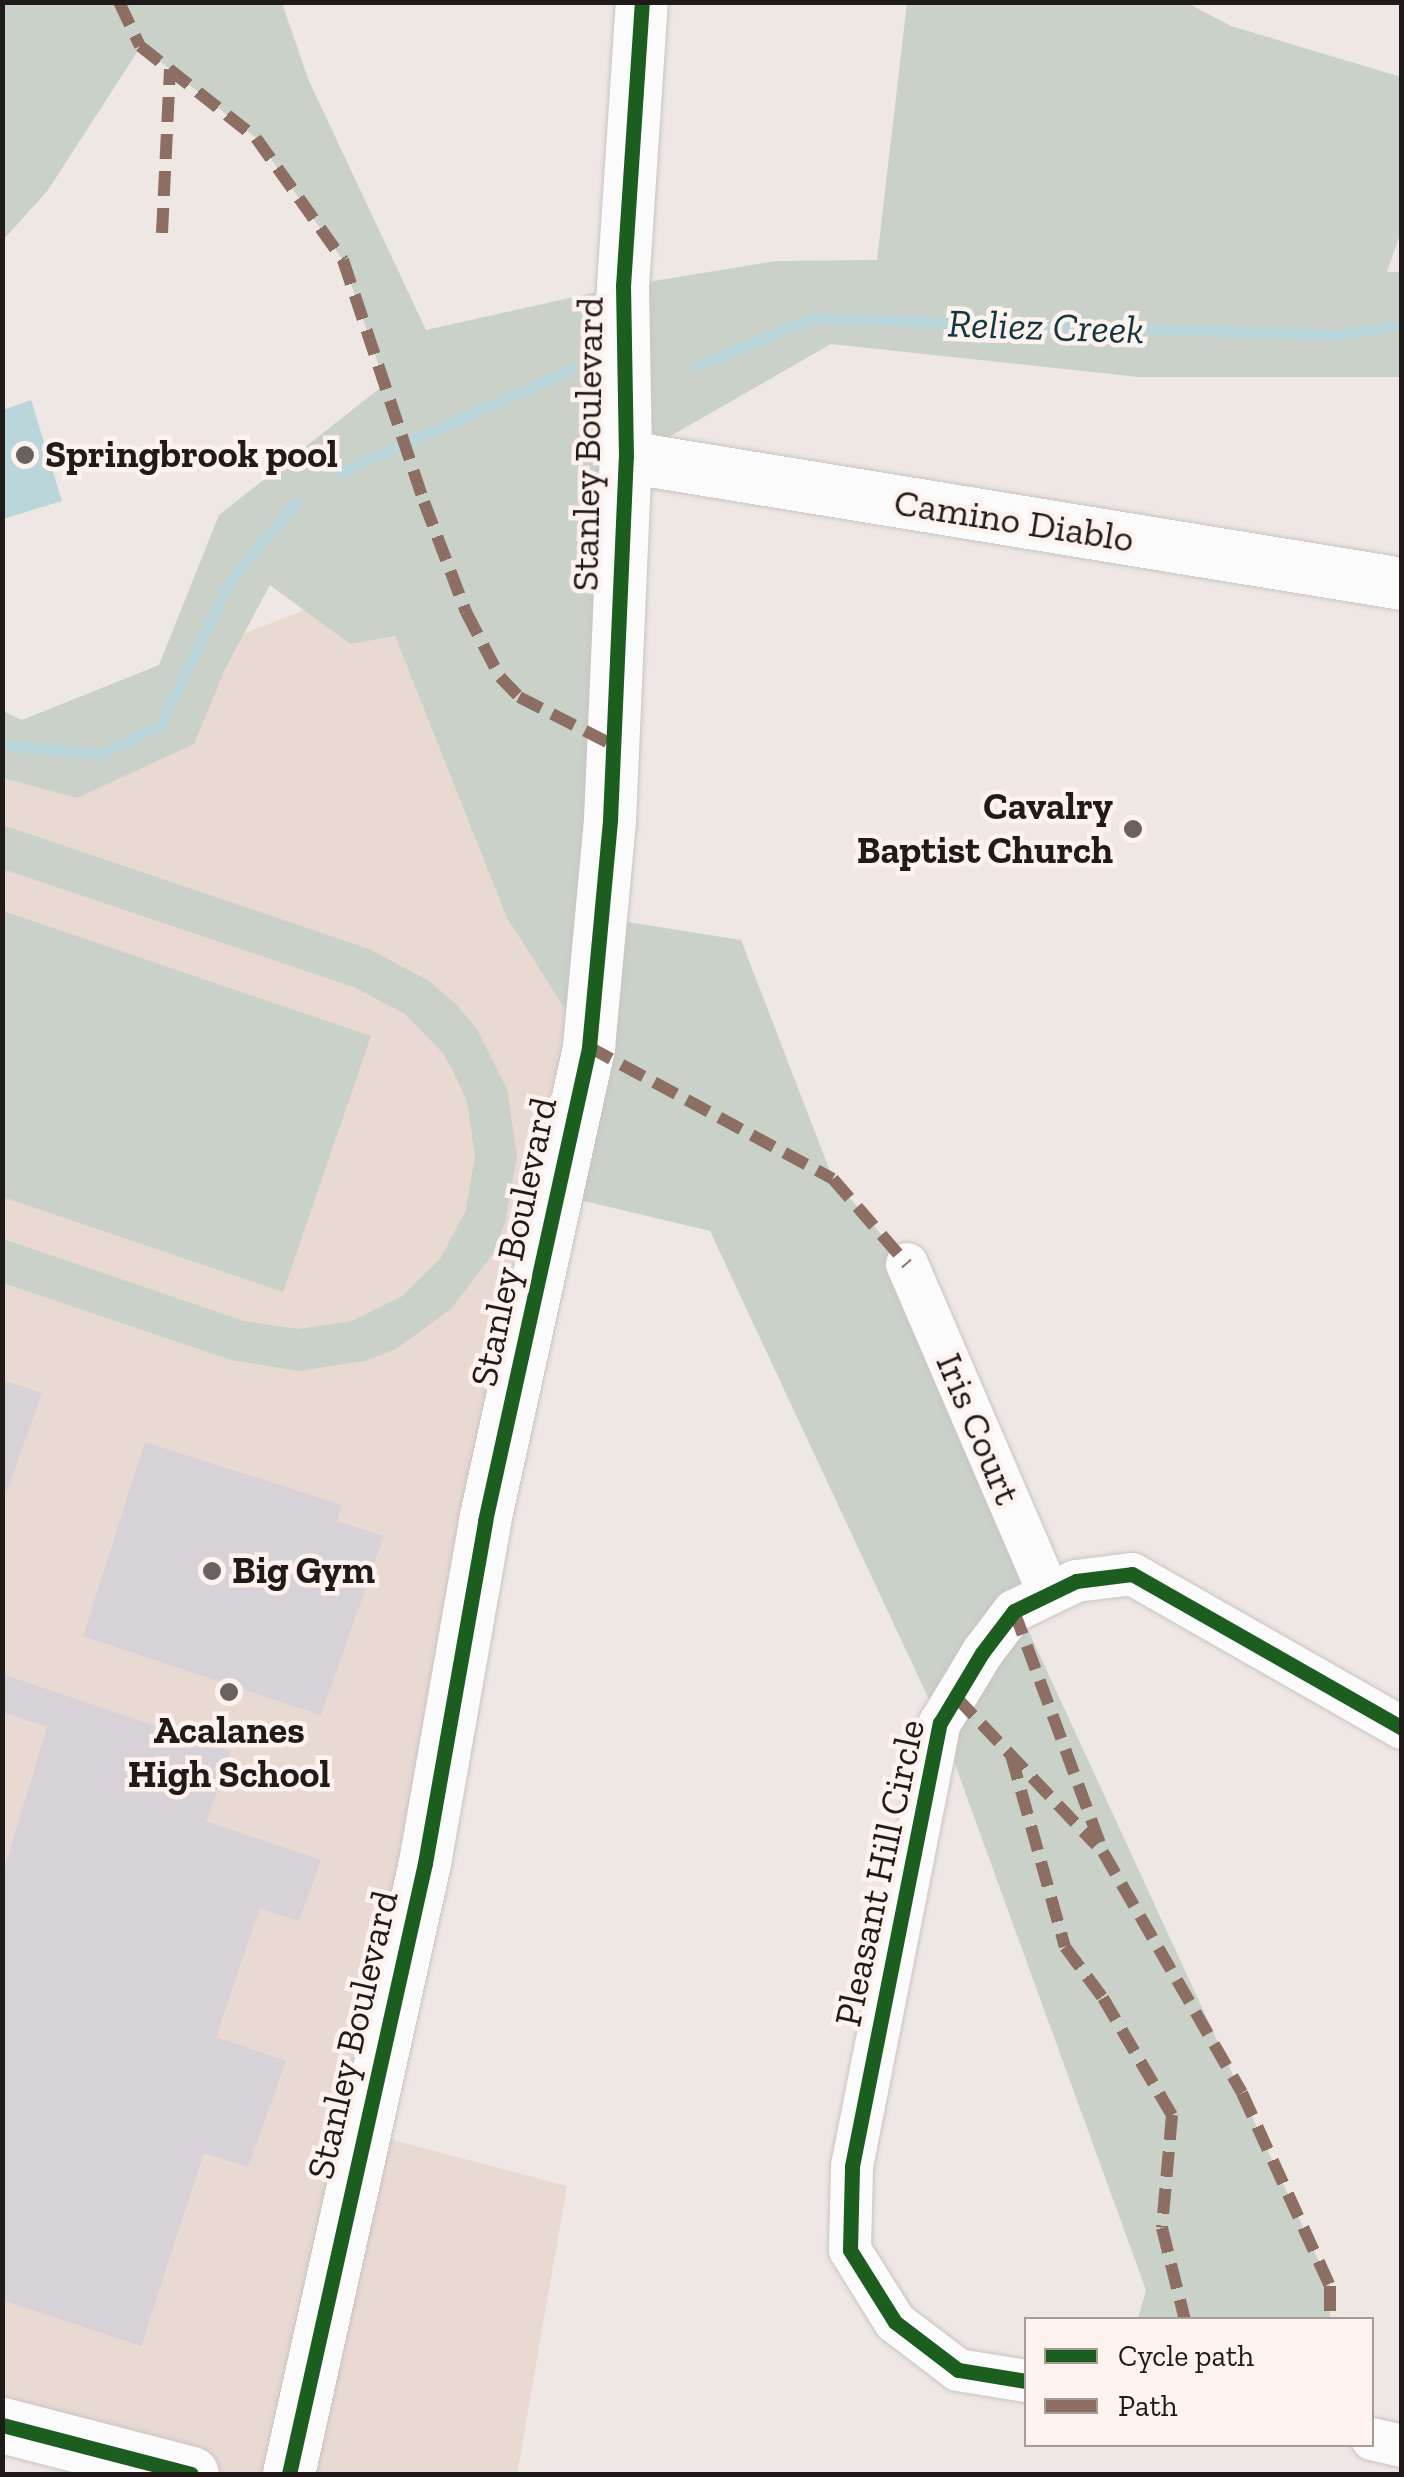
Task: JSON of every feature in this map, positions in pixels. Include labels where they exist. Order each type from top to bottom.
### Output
[{"type":"main road","points":[[2,2424],[192,2474]]},
{"type":"street","name":"Stanley Boulevard","points":[[289,2474],[424,1864],[484,1521],[589,1047],[610,820],[626,457],[623,286],[642,2]]},
{"type":"street","name":"Camino Diablo","points":[[626,457],[1252,563],[1402,584]]},
{"type":"street","name":"Iris Court","points":[[908,1264],[1050,1594]]},
{"type":"street","name":"Pleasant Hill Circle","points":[[1024,2381],[958,2370],[895,2322],[850,2250],[851,2183],[940,1723],[982,1653],[1014,1611],[1076,1581],[1132,1574],[1402,1728]]},
{"type":"street","points":[[1374,2439],[1402,2446]]},
{"type":"shaded area","points":[[3,3],[282,3],[308,79],[426,330],[623,286],[776,261],[877,260],[907,3],[1187,3],[1231,26],[1401,77],[1401,231],[1387,272],[1401,272],[1401,377],[1139,377],[831,344],[632,458],[602,918],[741,940],[833,1179],[907,1264],[1049,1594],[1019,1610],[1330,2286],[1330,2317],[1139,2317],[1146,2290],[940,1723],[710,1231],[559,1195],[589,1047],[507,918],[395,636],[350,644],[270,585],[226,667],[194,744],[77,798],[3,778],[3,711],[22,720],[159,665],[219,515],[385,384],[343,260],[256,138],[141,46],[48,190],[3,240]]},
{"type":"shaded area","name":"Acalanes High School","points":[[363,587],[395,636],[507,918],[589,1047],[366,2133],[567,2186],[517,2474],[191,2474],[3,2425],[2,714],[23,720]]},
{"type":"shaded area","points":[[3,825],[369,949],[429,981],[455,1003],[477,1029],[507,1089],[517,1156],[505,1223],[492,1255],[451,1309],[396,1349],[365,1361],[298,1371],[231,1360],[3,1283],[3,1239],[244,1321],[298,1329],[352,1321],[401,1297],[440,1259],[466,1210],[475,1156],[467,1102],[456,1077],[443,1053],[405,1014],[356,988],[3,869]]},
{"type":"shaded area","points":[[3,911],[371,1036],[283,1292],[3,1197]]},
{"type":"water","name":"Springbrook pool","points":[[31,400],[62,501],[3,519],[3,410]]},
{"type":"building","points":[[2,1380],[42,1393],[7,1491],[2,1491]]},
{"type":"building","name":"Big Gym","points":[[145,1442],[342,1505],[337,1521],[384,1536],[321,1715],[83,1636]]},
{"type":"building","points":[[2,1674],[231,1751],[206,1821],[321,1860],[299,1921],[260,1908],[216,2037],[286,2061],[248,2167],[204,2153],[141,2346],[2,2300],[2,1876],[47,1727],[2,1712]]},
{"type":"waterway","name":"Reliez Creek","points":[[698,365],[812,318],[1336,335],[1402,325]]},
{"type":"waterway","name":"Reliez Creek","points":[[340,472],[572,369]]},
{"type":"waterway","name":"Reliez Creek","points":[[2,745],[100,754],[160,725],[229,582],[296,502]]},
{"type":"marked path","points":[[119,2],[140,46],[256,138],[343,260],[424,502],[466,612],[500,677],[519,697],[611,744]]},
{"type":"marked path","points":[[162,233],[170,69]]},
{"type":"marked path","points":[[589,1047],[833,1179],[907,1264]]},
{"type":"marked path","points":[[1014,1611],[1103,1852],[1242,2093],[1330,2286],[1330,2317]]},
{"type":"marked path","points":[[956,1697],[1096,1845]]},
{"type":"marked path","points":[[1011,1755],[1065,1947],[1103,1998],[1172,2115],[1162,2228],[1184,2317]]},
{"type":"cycle path","points":[[289,2474],[425,1863],[485,1521],[589,1047],[610,820],[626,457],[623,286],[642,2]]},
{"type":"cycle path","points":[[1024,2381],[958,2370],[895,2322],[850,2250],[852,2166],[940,1723],[982,1653],[1014,1611],[1076,1581],[1132,1574],[1402,1728]]},
{"type":"cycle path","points":[[2,2425],[191,2474]]},
{"type":"place","name":"Springbrook pool","points":[[25,455]]},
{"type":"place","name":"Cavalry Baptist Church","points":[[1133,829]]},
{"type":"place","name":"Big Gym","points":[[212,1571]]},
{"type":"place","name":"Acalanes High School","points":[[229,1692]]}]
